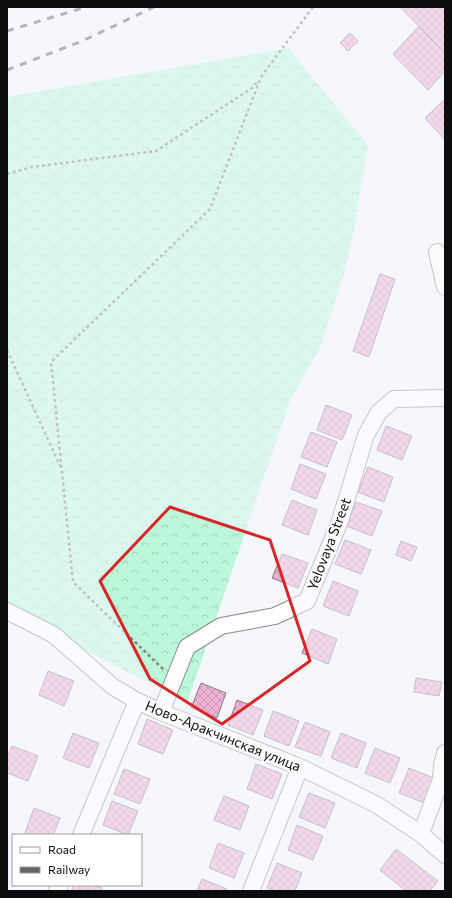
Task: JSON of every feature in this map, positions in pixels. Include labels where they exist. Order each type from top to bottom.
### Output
[{"type":"street","points":[[437,252],[445,287]]},
{"type":"street","name":"Yelovaya Street","points":[[161,712],[187,647],[221,626],[275,616],[307,601],[340,521],[366,435],[379,412],[394,399],[445,398]]},
{"type":"street","name":"Ново-Аракчинская улица","points":[[7,611],[54,635],[112,686],[138,701],[161,712],[300,767],[377,805],[421,834],[445,855]]},
{"type":"street","points":[[81,834],[138,701]]},
{"type":"street","points":[[421,834],[441,779],[445,753]]},
{"type":"street","points":[[251,891],[300,767]]},
{"type":"path","points":[[7,174],[32,167],[156,151],[252,88],[313,7]]},
{"type":"path","points":[[174,680],[73,582],[51,362],[210,209],[261,77]]},
{"type":"path","points":[[7,350],[62,470]]},
{"type":"highlighted area","points":[[170,507],[270,540],[310,661],[222,724],[150,679],[100,581]]},
{"type":"green space","points":[[288,48],[368,145],[354,231],[344,273],[321,346],[290,401],[187,703],[7,609],[7,97]]},
{"type":"building","points":[[400,7],[445,7],[445,53]]},
{"type":"building","points":[[419,26],[445,53],[445,71],[428,90],[393,54]]},
{"type":"building","points":[[350,33],[358,41],[348,51],[340,43]]},
{"type":"building","points":[[445,99],[445,140],[425,118]]},
{"type":"building","points":[[380,274],[395,279],[369,357],[353,351]]},
{"type":"building","points":[[326,405],[352,415],[342,440],[317,430]]},
{"type":"building","points":[[386,426],[412,436],[402,460],[377,450]]},
{"type":"building","points":[[311,432],[337,442],[327,467],[301,457]]},
{"type":"building","points":[[300,464],[326,474],[316,499],[291,489]]},
{"type":"building","points":[[368,467],[393,477],[384,502],[358,492]]},
{"type":"building","points":[[292,500],[317,510],[308,535],[282,525]]},
{"type":"building","points":[[356,502],[382,511],[372,536],[347,526]]},
{"type":"building","points":[[345,540],[371,550],[361,574],[335,564]]},
{"type":"building","points":[[401,541],[417,547],[411,561],[396,555]]},
{"type":"building","points":[[282,554],[308,563],[298,588],[272,578]]},
{"type":"building","points":[[333,581],[358,591],[349,616],[323,606]]},
{"type":"building","points":[[312,629],[337,639],[328,664],[302,653]]},
{"type":"building","points":[[48,671],[74,681],[64,706],[39,695]]},
{"type":"building","points":[[416,678],[442,682],[439,696],[414,692]]},
{"type":"building","points":[[201,683],[226,693],[217,718],[191,708]]},
{"type":"building","points":[[237,700],[263,710],[253,735],[228,725]]},
{"type":"building","points":[[273,711],[299,721],[289,746],[264,736]]},
{"type":"building","points":[[147,719],[173,730],[163,754],[138,744]]},
{"type":"building","points":[[305,722],[330,732],[321,756],[295,747]]},
{"type":"building","points":[[73,733],[99,743],[89,768],[63,758]]},
{"type":"building","points":[[341,733],[366,743],[357,768],[331,758]]},
{"type":"building","points":[[12,746],[38,756],[28,781],[7,773],[7,758]]},
{"type":"building","points":[[375,748],[400,758],[390,783],[365,773]]},
{"type":"building","points":[[256,764],[282,774],[272,799],[247,789]]},
{"type":"building","points":[[409,768],[434,778],[425,803],[399,793]]},
{"type":"building","points":[[124,769],[150,779],[140,804],[114,794]]},
{"type":"building","points":[[309,793],[335,803],[325,828],[299,817]]},
{"type":"building","points":[[224,796],[249,806],[240,830],[214,820]]},
{"type":"building","points":[[112,801],[138,811],[128,834],[103,825]]},
{"type":"building","points":[[34,808],[60,818],[53,834],[25,833]]},
{"type":"building","points":[[297,825],[323,836],[313,860],[288,850]]},
{"type":"building","points":[[218,843],[244,853],[234,878],[209,868]]},
{"type":"building","points":[[396,849],[438,881],[430,891],[406,891],[380,870]]},
{"type":"building","points":[[277,863],[302,873],[295,891],[275,891],[267,888]]},
{"type":"building","points":[[202,879],[227,889],[226,891],[197,891]]},
{"type":"building","points":[[74,886],[96,886],[102,888],[101,891],[71,891]]},
{"type":"railway","points":[[7,31],[86,7]]},
{"type":"railway","points":[[7,70],[80,42],[154,7]]}]
